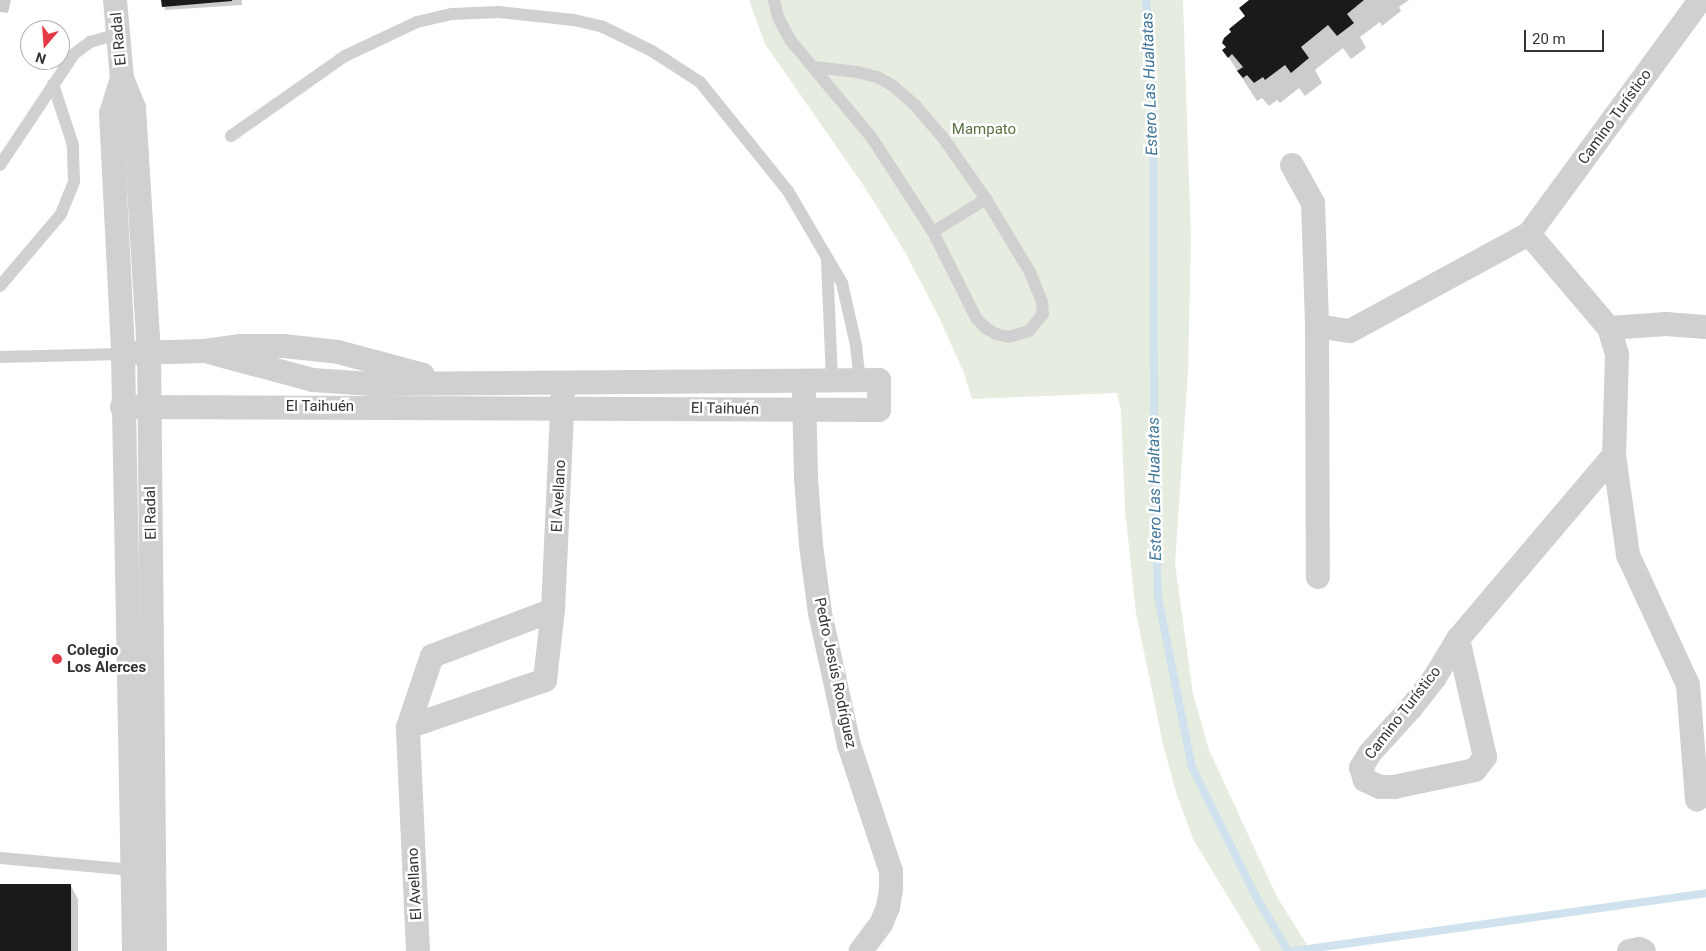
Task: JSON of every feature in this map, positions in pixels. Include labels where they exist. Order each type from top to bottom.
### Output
[{"type":"street","name":"El Radal","points":[[115,0],[122,78],[134,108],[149,352],[155,951]]},
{"type":"street","name":"Camino Turístico","points":[[1317,326],[1350,331],[1530,234],[1700,0]]},
{"type":"street","name":"El Radal","points":[[122,78],[112,113],[123,354],[122,407],[134,951]]},
{"type":"street","points":[[1292,165],[1313,203],[1317,326],[1318,577]]},
{"type":"street","points":[[1530,234],[1609,328],[1617,355],[1614,455],[1628,555],[1688,685],[1697,800]]},
{"type":"street","points":[[1609,328],[1666,324],[1706,327]]},
{"type":"street","name":"El Taihuén","points":[[122,407],[878,410],[879,380],[860,382],[459,382],[415,374],[338,352],[313,348],[242,346],[205,351],[123,354]]},
{"type":"street","name":"El Avellano","points":[[408,727],[545,680],[553,610],[564,382]]},
{"type":"street","name":"Pedro Jesús Rodríguez","points":[[803,382],[806,478],[811,546],[820,613],[849,744],[890,871],[891,890],[888,907],[881,924],[861,951]]},
{"type":"street","name":"Camino Turístico","points":[[1458,640],[1485,757],[1475,770],[1394,786],[1380,787],[1365,780],[1361,768],[1370,753],[1411,708],[1458,640],[1614,455]]},
{"type":"street","name":"El Avellano","points":[[418,951],[408,727],[432,656],[553,610]]},
{"type":"street","points":[[1629,951],[1639,949],[1644,951]]},
{"type":"lane","points":[[774,0],[778,17],[791,41],[872,138],[933,232],[976,318],[996,334],[1009,337],[1030,330],[1043,314],[1042,302],[1030,272],[986,199],[944,139],[916,105],[892,85],[857,72],[814,67]]},
{"type":"lane","points":[[231,136],[345,56],[417,22],[452,14],[499,12],[601,26],[652,51],[700,82],[788,191],[842,283],[856,345],[860,382]]},
{"type":"lane","points":[[0,165],[74,54],[90,42],[118,34]]},
{"type":"lane","points":[[0,286],[61,214],[69,198],[74,181],[73,145],[53,84]]},
{"type":"lane","points":[[933,232],[986,199]]},
{"type":"lane","points":[[827,259],[832,382]]},
{"type":"lane","points":[[0,357],[123,354]]},
{"type":"lane","points":[[0,858],[132,870]]},
{"type":"green space","name":"Mampato","points":[[749,0],[1183,0],[1191,238],[1188,372],[1175,564],[1193,694],[1209,750],[1277,897],[1311,951],[1261,951],[1193,839],[1176,792],[1163,744],[1136,613],[1125,510],[1121,411],[1117,393],[972,399],[964,373],[939,317],[905,252],[866,189],[765,44]]},
{"type":"building","points":[[161,0],[232,0],[232,1],[162,7]]},
{"type":"building","points":[[1249,0],[1364,0],[1347,14],[1354,23],[1337,36],[1328,25],[1301,47],[1309,58],[1291,73],[1285,65],[1265,80],[1263,77],[1254,83],[1247,75],[1243,78],[1237,71],[1243,67],[1232,54],[1228,58],[1222,50],[1226,47],[1222,43],[1224,38],[1231,32],[1229,29],[1245,16],[1239,8]]},
{"type":"building","points":[[0,884],[71,884],[71,951],[0,951]]},
{"type":"waterway","name":"Estero Las Hualtatas","points":[[1146,0],[1153,85],[1154,465],[1158,597],[1192,767],[1255,895],[1288,951]]},
{"type":"waterway","points":[[1294,951],[1706,893]]},
{"type":"place","name":"Colegio Los Alerces","points":[[57,659]]}]
